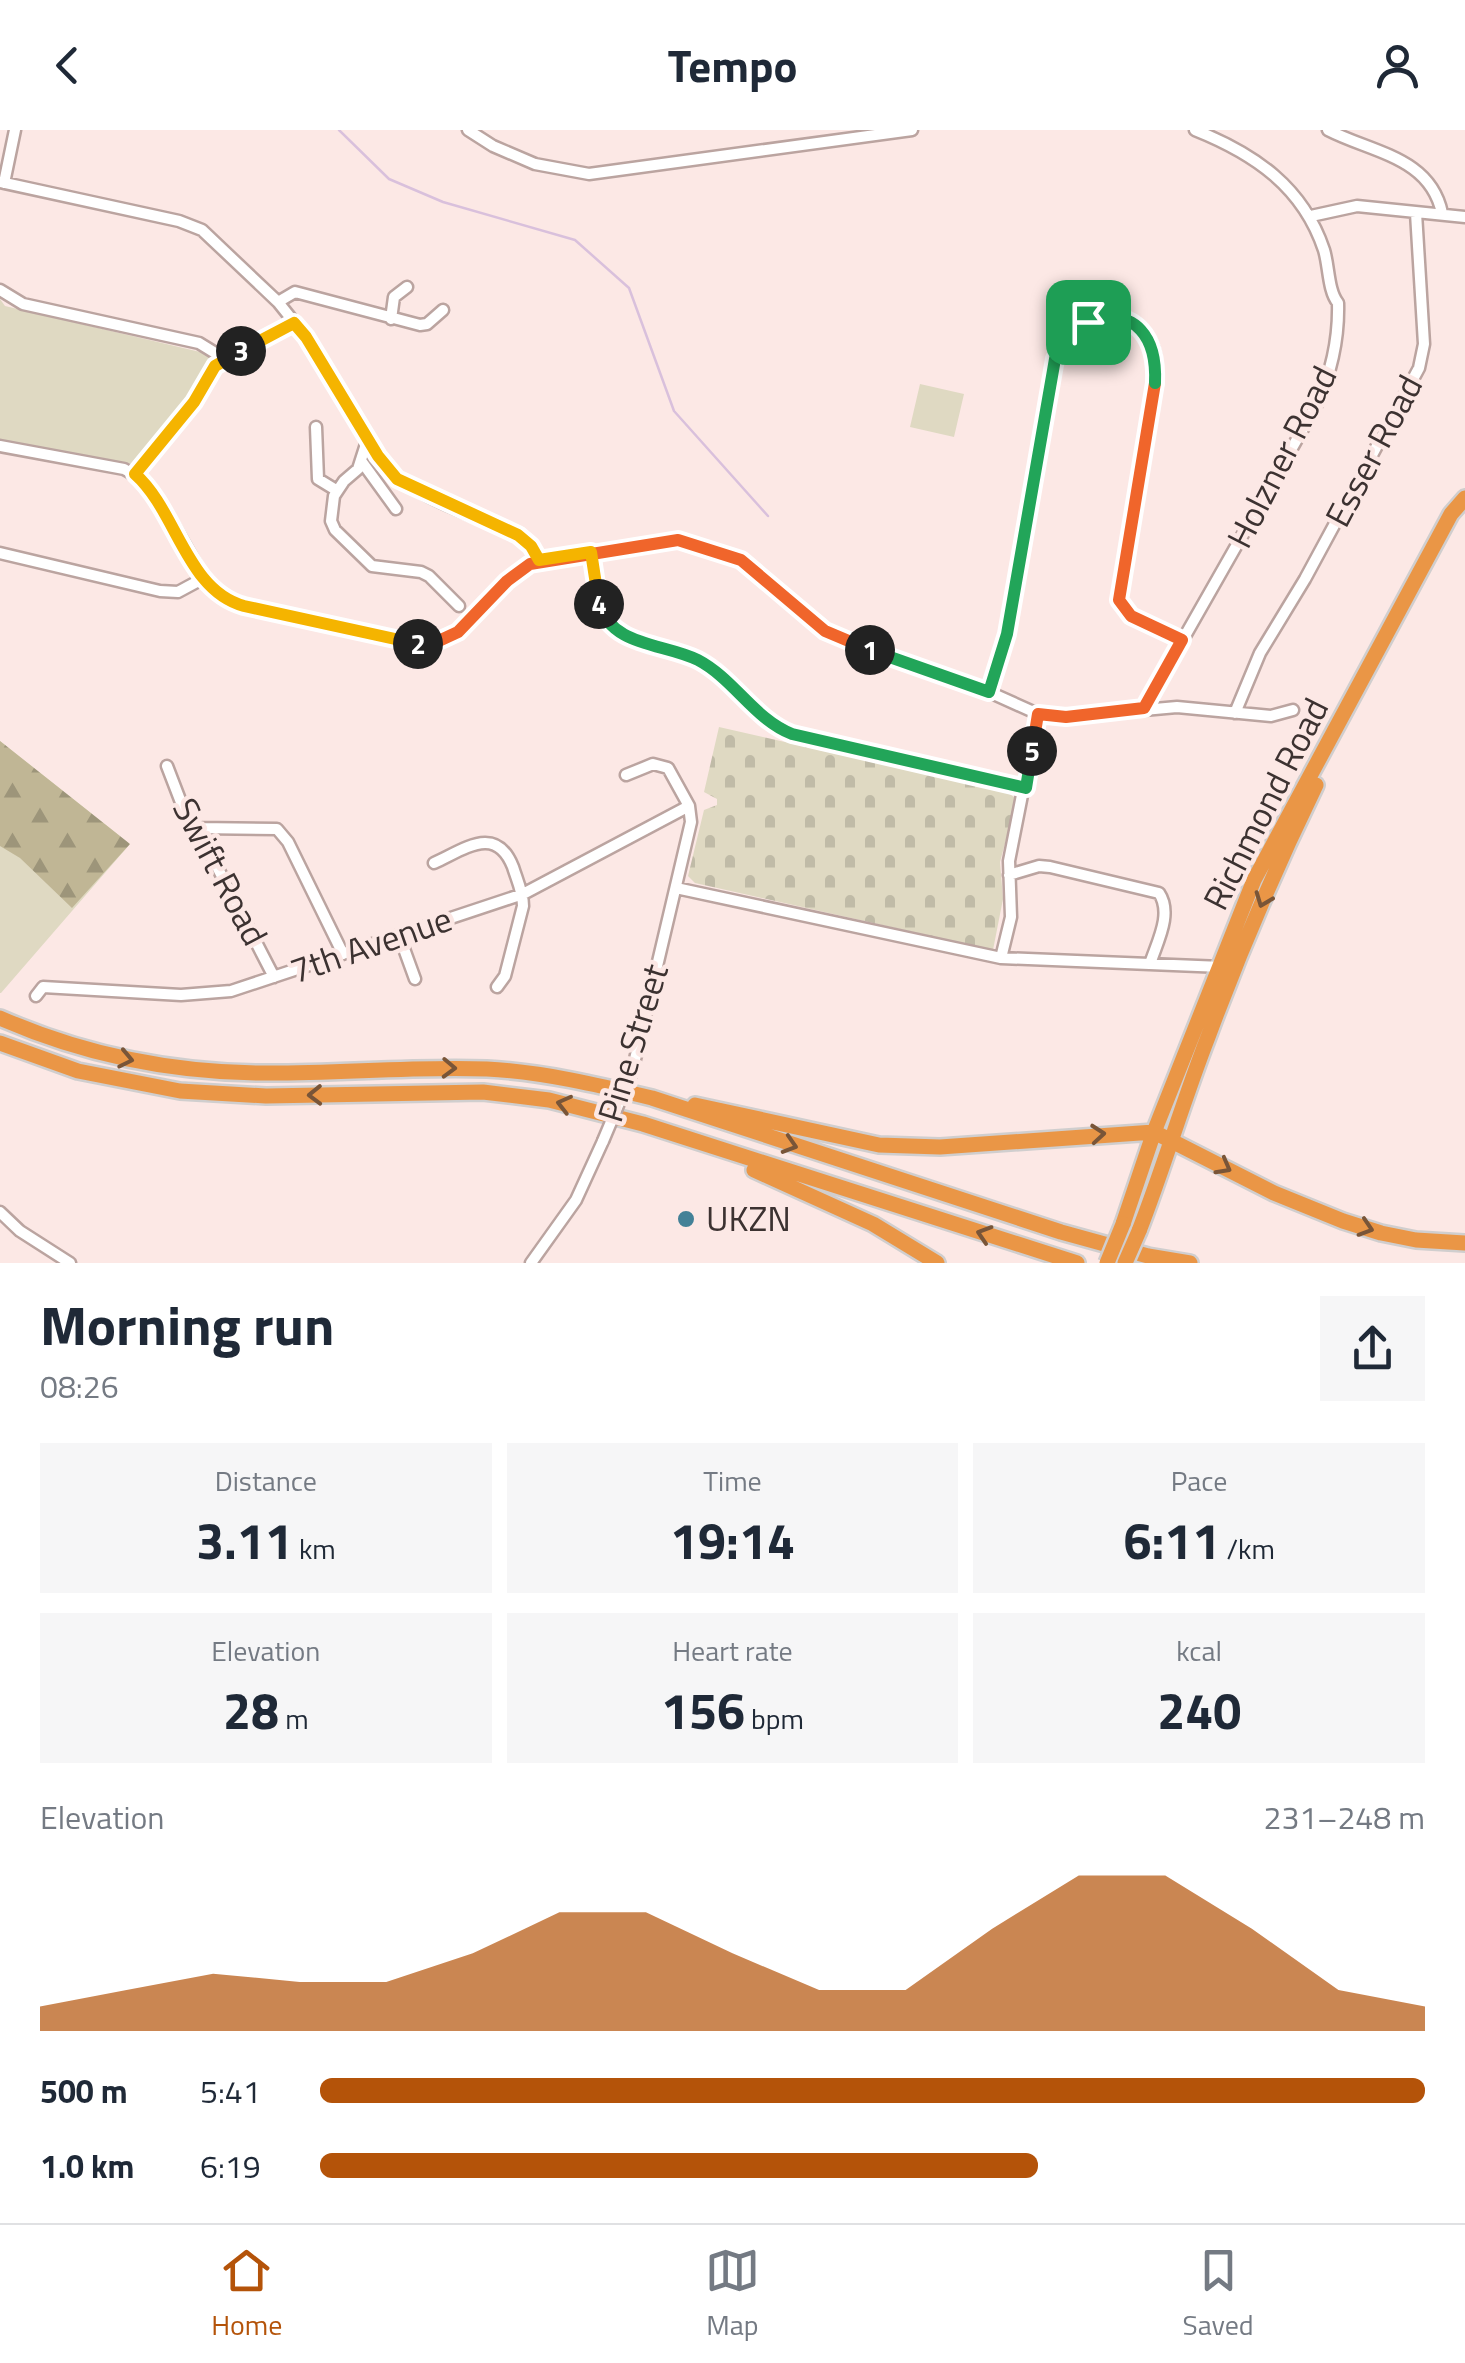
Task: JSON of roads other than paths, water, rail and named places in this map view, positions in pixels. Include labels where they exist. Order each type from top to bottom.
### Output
[{"type":"highway","name":"Richmond Road","points":[[1107,1263],[1154,1132],[1276,866],[1458,519],[1465,498]]},
{"type":"highway","name":"Richmond Road","points":[[1126,1263],[1184,1112],[1228,969]]},
{"type":"highway","points":[[0,1018],[80,1048],[174,1067],[258,1073],[434,1068],[548,1076],[879,1145],[940,1147],[1154,1132],[1274,1193],[1344,1221],[1398,1236],[1465,1243]]},
{"type":"highway","points":[[0,1043],[78,1071],[180,1091],[266,1096],[483,1092],[548,1100],[643,1124],[1077,1263]]},
{"type":"highway","points":[[652,1098],[1061,1232],[1148,1256],[1190,1263]]},
{"type":"highway","points":[[1184,1112],[1194,1150]]},
{"type":"highway","points":[[643,1124],[652,1134],[825,1199],[910,1244],[936,1263]]},
{"type":"street","points":[[14,130],[2,183],[190,224],[212,238],[278,302],[306,337],[386,468],[397,479],[518,535],[539,560]]},
{"type":"street","points":[[468,130],[535,164],[589,174],[912,130]]},
{"type":"street","name":"Holzner Road","points":[[1144,708],[1293,448],[1331,371],[1338,335],[1338,303],[1333,298],[1331,276],[1311,216],[1276,174],[1251,156],[1195,130]]},
{"type":"street","points":[[1328,130],[1421,171],[1435,189],[1442,213]]},
{"type":"street","points":[[1311,216],[1357,206],[1465,217]]},
{"type":"street","name":"Esser Road","points":[[1235,713],[1260,654],[1419,368],[1424,344],[1416,213]]},
{"type":"street","points":[[391,318],[394,297],[407,287]]},
{"type":"street","points":[[0,290],[24,304],[199,343],[225,359]]},
{"type":"street","points":[[278,302],[295,292],[423,324],[443,310]]},
{"type":"street","points":[[989,692],[1007,634],[1055,359],[1066,337],[1099,318],[1121,320],[1142,330],[1151,341],[1155,356],[1155,386],[1119,600],[1131,616],[1182,640]]},
{"type":"street","points":[[135,474],[194,402],[215,366],[294,323]]},
{"type":"street","points":[[316,427],[318,479],[336,490]]},
{"type":"street","points":[[368,438],[362,462],[336,490],[331,508],[335,530],[365,560],[380,569],[430,576],[459,606]]},
{"type":"street","points":[[0,446],[135,474],[148,488],[204,578],[229,602],[430,645],[458,632],[507,581],[539,560],[678,540],[749,565],[825,631],[841,640],[989,692],[1038,714],[1066,717],[1178,707],[1278,716],[1292,710]]},
{"type":"street","points":[[362,462],[396,510]]},
{"type":"street","points":[[591,552],[603,616],[616,631],[702,662],[781,730],[1026,788]]},
{"type":"street","points":[[0,554],[160,591],[178,592],[204,578]]},
{"type":"street","points":[[1001,958],[1011,917],[1009,875],[1038,714]]},
{"type":"street","name":"Swift Road","points":[[167,766],[187,818],[197,828],[274,978]]},
{"type":"street","points":[[626,775],[645,766],[665,766],[689,806]]},
{"type":"street","name":"7th Avenue","points":[[36,996],[43,988],[60,987],[212,994],[274,978],[522,894],[689,806]]},
{"type":"street","name":"Pine Street","points":[[530,1263],[576,1200],[632,1072],[690,829],[689,806]]},
{"type":"street","points":[[672,815],[680,817],[690,829]]},
{"type":"street","points":[[197,828],[277,830],[288,842],[343,954]]},
{"type":"street","points":[[434,863],[486,843],[506,850],[523,906],[506,976],[497,988]]},
{"type":"street","points":[[1009,875],[1039,866],[1050,867],[1159,893],[1165,914],[1150,964]]},
{"type":"street","points":[[676,888],[1001,958],[1228,969]]},
{"type":"street","points":[[399,936],[415,979]]},
{"type":"street","points":[[0,1212],[20,1231],[70,1263]]},
{"type":"waterway","points":[[339,130],[389,179],[443,202],[575,240],[629,288],[674,411],[768,516]]},
{"type":"place","name":"UKZN","points":[[686,1219]]}]
